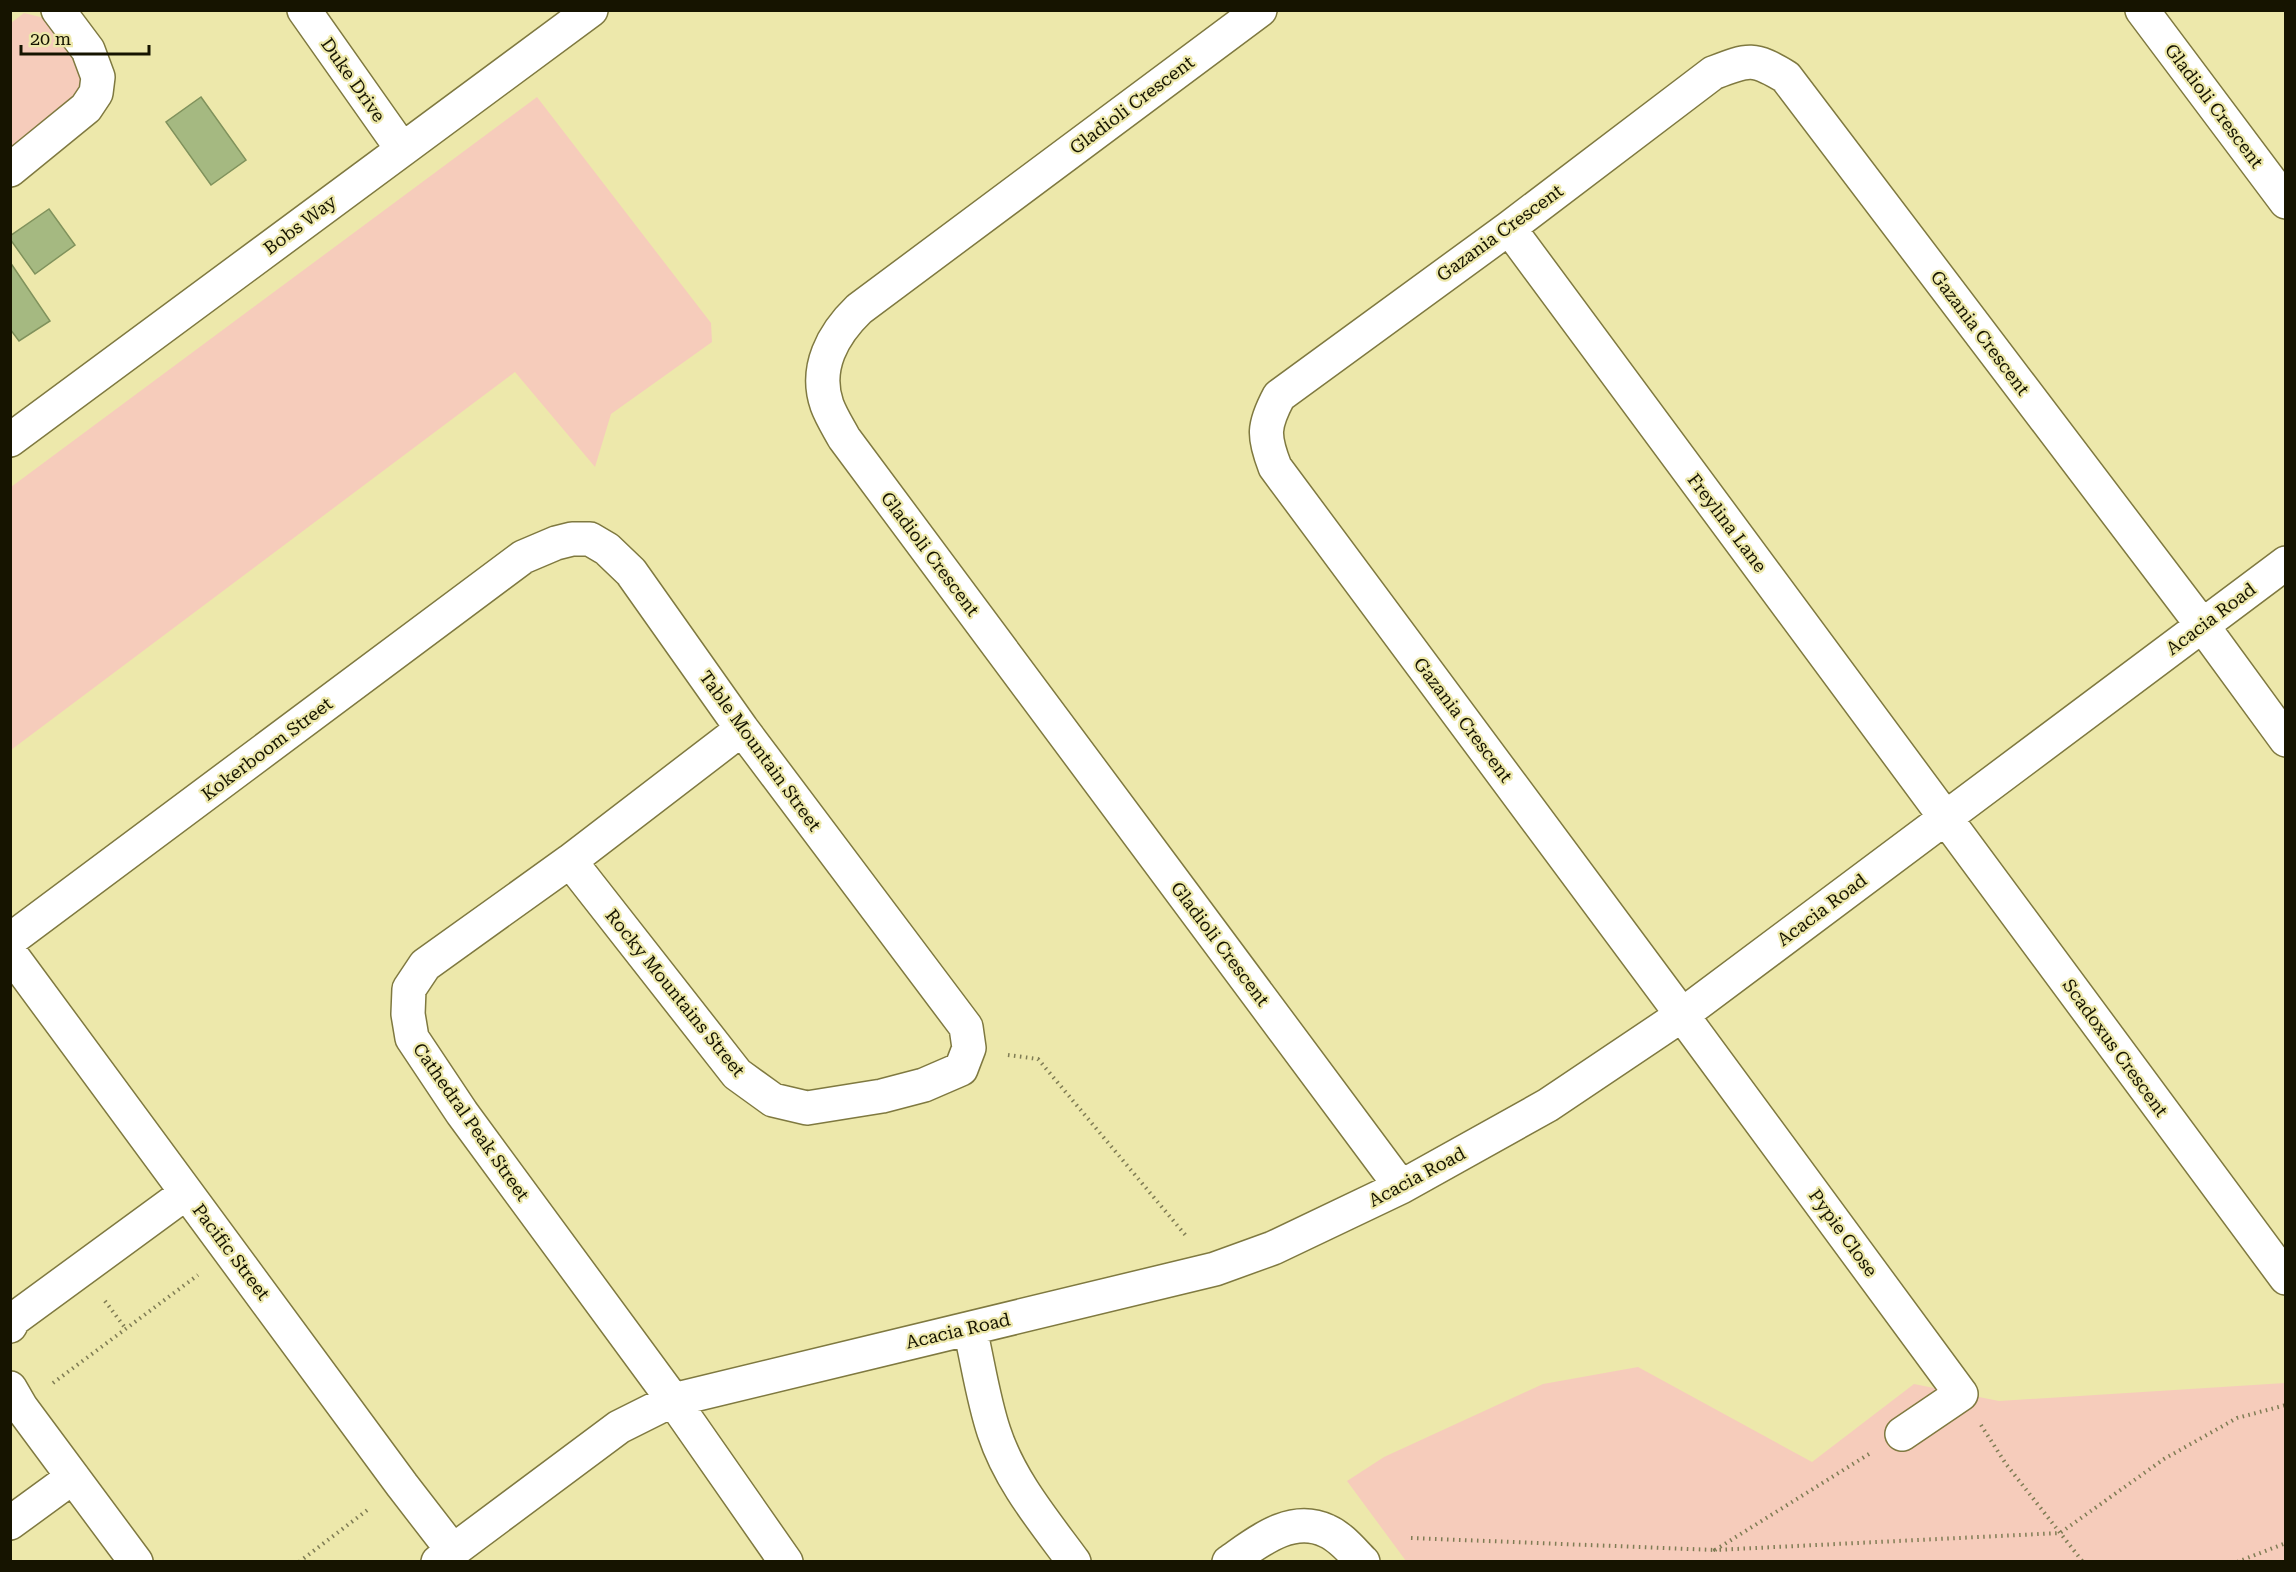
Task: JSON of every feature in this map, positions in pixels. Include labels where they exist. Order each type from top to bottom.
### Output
[{"type":"street","points":[[10,170],[86,108],[96,93],[98,77],[88,50],[58,10]]},
{"type":"street","name":"Duke Drive","points":[[304,10],[402,149]]},
{"type":"street","name":"Bobs Way","points":[[10,440],[591,10]]},
{"type":"street","name":"Gladioli Crescent","points":[[1260,10],[859,309],[831,342],[823,380],[826,404],[844,438],[1401,1188]]},
{"type":"street","name":"Gladioli Crescent","points":[[2142,10],[2286,202]]},
{"type":"street","name":"Gazania Crescent","points":[[1682,1015],[1275,467],[1265,442],[1269,415],[1279,396],[1509,228],[1713,73],[1751,61],[1786,77],[2202,626]]},
{"type":"street","name":"Freylina Lane","points":[[1509,228],[1946,818]]},
{"type":"street","name":"Table Mountain Street","points":[[523,557],[556,543],[572,539],[590,539],[607,549],[631,572],[742,729],[968,1038]]},
{"type":"street","name":"Kokerboom Street","points":[[10,940],[523,557]]},
{"type":"street","name":"Acacia Road","points":[[445,1556],[620,1427],[673,1400],[1215,1269],[1274,1248],[1401,1188],[1548,1106],[1682,1015],[2286,563]]},
{"type":"street","points":[[2202,626],[2286,740]]},
{"type":"street","name":"Cathedral Peak Street","points":[[742,729],[570,861],[425,965],[409,989],[408,1014],[412,1038],[462,1113],[673,1400],[786,1562]]},
{"type":"street","name":"Scadoxus Crescent","points":[[1946,818],[2286,1278]]},
{"type":"street","name":"Rocky Mountains Street","points":[[570,861],[737,1074],[773,1100],[807,1108],[882,1096],[924,1085],[961,1070],[968,1038]]},
{"type":"street","name":"Pacific Street","points":[[10,953],[402,1485],[445,1556]]},
{"type":"street","name":"Pypie Close","points":[[1682,1015],[1961,1394]]},
{"type":"street","points":[[10,1326],[14,1319],[186,1193]]},
{"type":"street","points":[[970,1329],[994,1432],[1007,1464],[1032,1506],[1074,1562]]},
{"type":"street","points":[[1902,1434],[1961,1394]]},
{"type":"street","points":[[16,1397],[136,1562]]},
{"type":"street","points":[[10,1523],[73,1477]]},
{"type":"street","points":[[1242,1553],[1282,1528],[1301,1526],[1327,1530],[1345,1543],[1363,1562]]},
{"type":"path","points":[[968,1038],[1038,1059],[1215,1269]]},
{"type":"path","points":[[16,1397],[231,1251]]},
{"type":"path","points":[[1961,1394],[2006,1464],[2083,1562]]},
{"type":"path","points":[[1410,1538],[1715,1550],[2060,1533],[2164,1459],[2237,1418],[2286,1405]]},
{"type":"path","points":[[1715,1550],[1902,1434]]},
{"type":"path","points":[[300,1561],[402,1485]]},
{"type":"path","points":[[2237,1562],[2286,1543]]},
{"type":"shaded area","points":[[24,13],[44,18],[86,74],[81,98],[11,151],[11,23]]},
{"type":"shaded area","points":[[537,97],[711,323],[712,342],[611,414],[595,467],[515,372],[11,750],[11,487]]},
{"type":"shaded area","points":[[1638,1367],[1812,1462],[1914,1384],[1999,1401],[2285,1383],[2285,1561],[1406,1561],[1347,1481],[1384,1457],[1543,1384]]},
{"type":"building","points":[[201,97],[246,160],[211,185],[166,122]]},
{"type":"building","points":[[49,209],[75,245],[35,274],[10,236]]},
{"type":"building","points":[[10,262],[50,321],[19,341],[10,329]]}]
